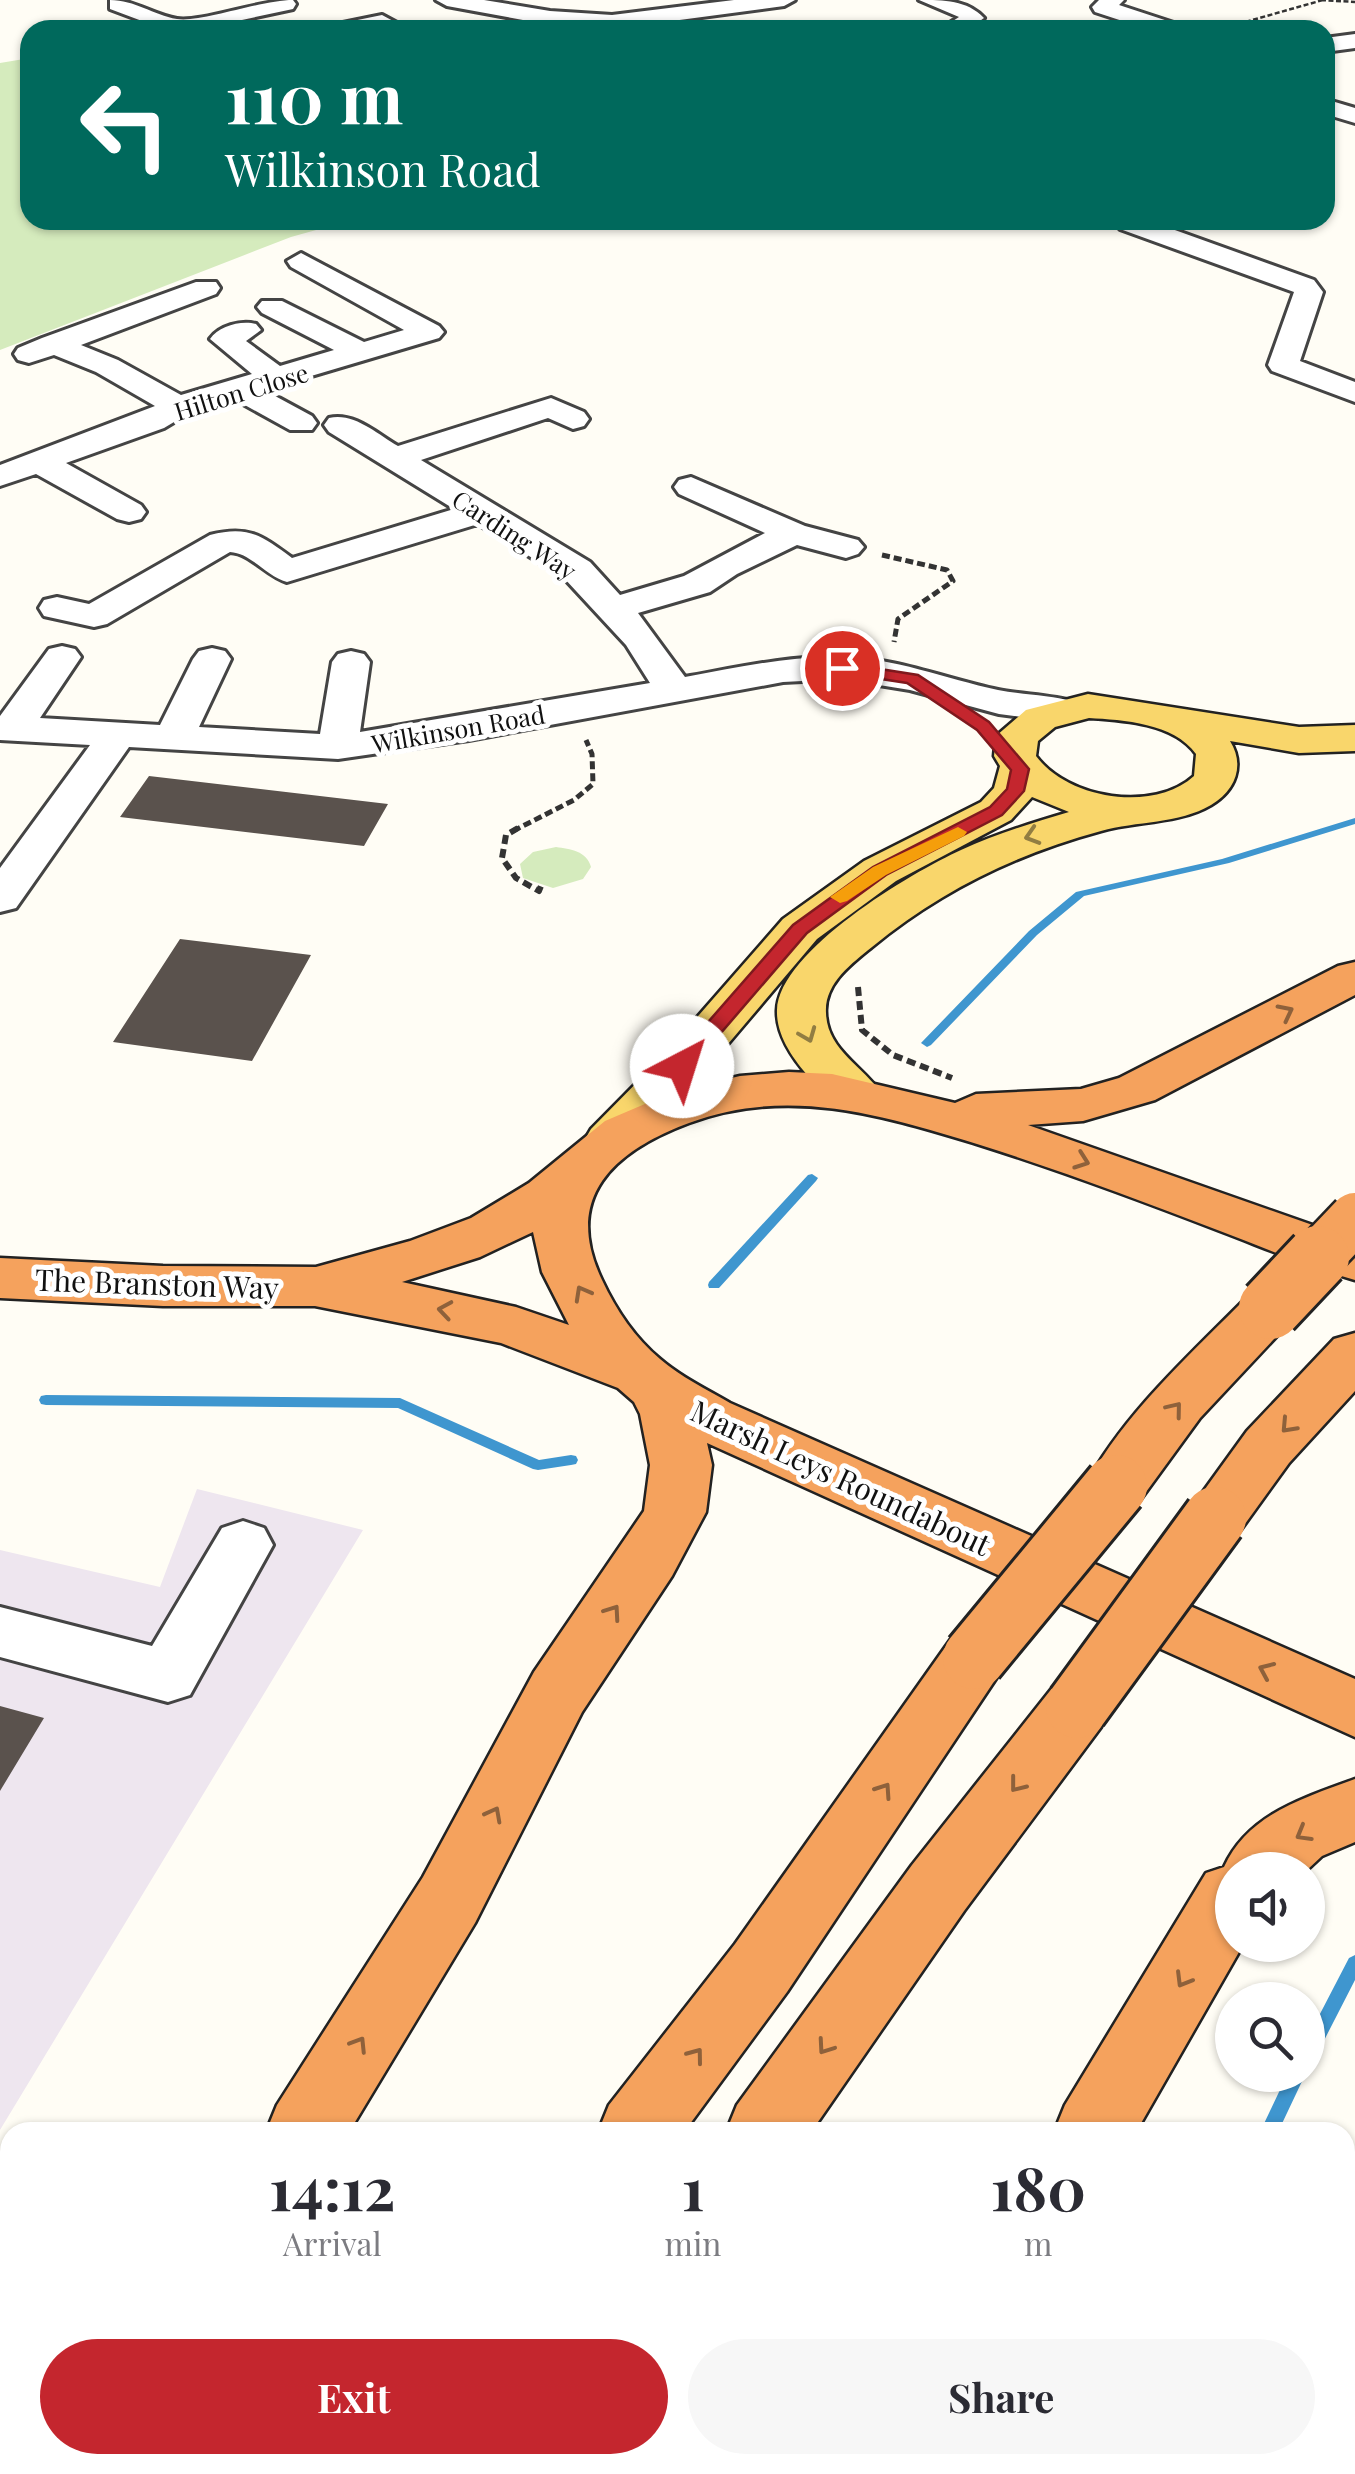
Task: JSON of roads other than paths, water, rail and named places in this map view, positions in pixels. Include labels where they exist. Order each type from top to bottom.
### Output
[{"type":"highway","points":[[918,1109],[1017,1110],[1110,1098],[1167,1075],[1355,976]]},
{"type":"highway","points":[[599,1150],[646,1120],[714,1098],[785,1089],[855,1093],[1024,1140],[1355,1262]]},
{"type":"highway","name":"The Branston Way","points":[[315,1286],[474,1242],[531,1210],[599,1150]]},
{"type":"highway","name":"Marsh Leys Roundabout","points":[[599,1150],[567,1193],[560,1218],[566,1262],[604,1330],[646,1379],[758,1444],[1355,1709]]},
{"type":"highway","points":[[645,2122],[762,1968],[974,1658],[1116,1486],[1179,1402],[1355,1218]]},
{"type":"highway","name":"The Branston Way","points":[[0,1278],[163,1286],[315,1286],[516,1327],[646,1379]]},
{"type":"highway","points":[[772,2122],[938,1888],[1268,1447],[1355,1354]]},
{"type":"highway","points":[[311,2122],[449,1900],[558,1692],[650,1558],[674,1512],[682,1465],[670,1414],[646,1379]]},
{"type":"highway","points":[[1278,1852],[1297,1834],[1355,1810]]},
{"type":"highway","points":[[1099,2122],[1215,1925]]},
{"type":"main road","points":[[599,1150],[682,1066],[800,929],[880,871],[996,811],[1015,791],[1018,766],[1014,746],[1022,731],[1038,719],[1061,710],[1118,706],[1174,720],[1299,740],[1355,738]]},
{"type":"main road","points":[[855,1093],[826,1066],[808,1041],[801,1014],[808,986],[831,958],[899,902],[950,870],[1015,841],[1126,811],[1160,809],[1188,800],[1208,787],[1217,771],[1216,757],[1208,743],[1174,720]]},
{"type":"main road","points":[[1217,771],[1299,740]]},
{"type":"main road","points":[[1018,766],[1036,785],[1061,799],[1126,811]]},
{"type":"street","points":[[184,0],[233,20]]},
{"type":"street","points":[[447,0],[536,16],[587,20]]},
{"type":"street","points":[[628,20],[784,0]]},
{"type":"street","points":[[930,0],[966,10],[974,18],[970,20]]},
{"type":"street","points":[[1114,0],[1103,7],[1142,20]]},
{"type":"street","points":[[113,4],[158,20]]},
{"type":"street","points":[[212,20],[284,4]]},
{"type":"street","points":[[1149,230],[1304,286],[1309,292],[1283,366],[1355,393]]},
{"type":"street","name":"Hilton Close","points":[[0,476],[178,418],[240,390],[332,362],[363,366],[440,337],[301,261]]},
{"type":"street","points":[[178,418],[107,366],[41,349],[206,288]]},
{"type":"street","points":[[272,306],[363,366]]},
{"type":"street","points":[[246,330],[224,339],[278,379]]},
{"type":"street","points":[[240,390],[301,423]]},
{"type":"street","points":[[384,452],[551,407],[574,419]]},
{"type":"street","points":[[0,438],[129,512]]},
{"type":"street","name":"Carding Way","points":[[340,441],[384,452],[577,570],[641,639],[674,689]]},
{"type":"street","points":[[691,487],[793,533],[846,547]]},
{"type":"street","points":[[57,608],[110,622],[222,542],[246,541],[300,582],[482,512]]},
{"type":"street","points":[[614,609],[697,584],[724,566],[793,533]]},
{"type":"street","points":[[7,729],[62,658]]},
{"type":"street","points":[[174,738],[212,659]]},
{"type":"street","points":[[338,747],[352,662]]},
{"type":"street","name":"Wilkinson Road","points":[[7,729],[338,747],[469,728],[782,671],[842,668],[912,679],[999,702],[1061,710]]},
{"type":"street","name":"Wilkinson Road","points":[[912,679],[983,726],[1018,766]]},
{"type":"street","points":[[0,900],[118,736]]},
{"type":"street","points":[[0,1632],[168,1676],[243,1545]]},
{"type":"waterway","points":[[927,1043],[1033,933],[1080,894],[1225,861],[1355,821]]},
{"type":"waterway","points":[[714,1285],[812,1178]]},
{"type":"waterway","points":[[46,1400],[400,1403],[538,1465],[571,1460]]},
{"type":"waterway","points":[[1325,2021],[1355,1963]]},
{"type":"waterway","points":[[1274,2122],[1288,2092]]}]
